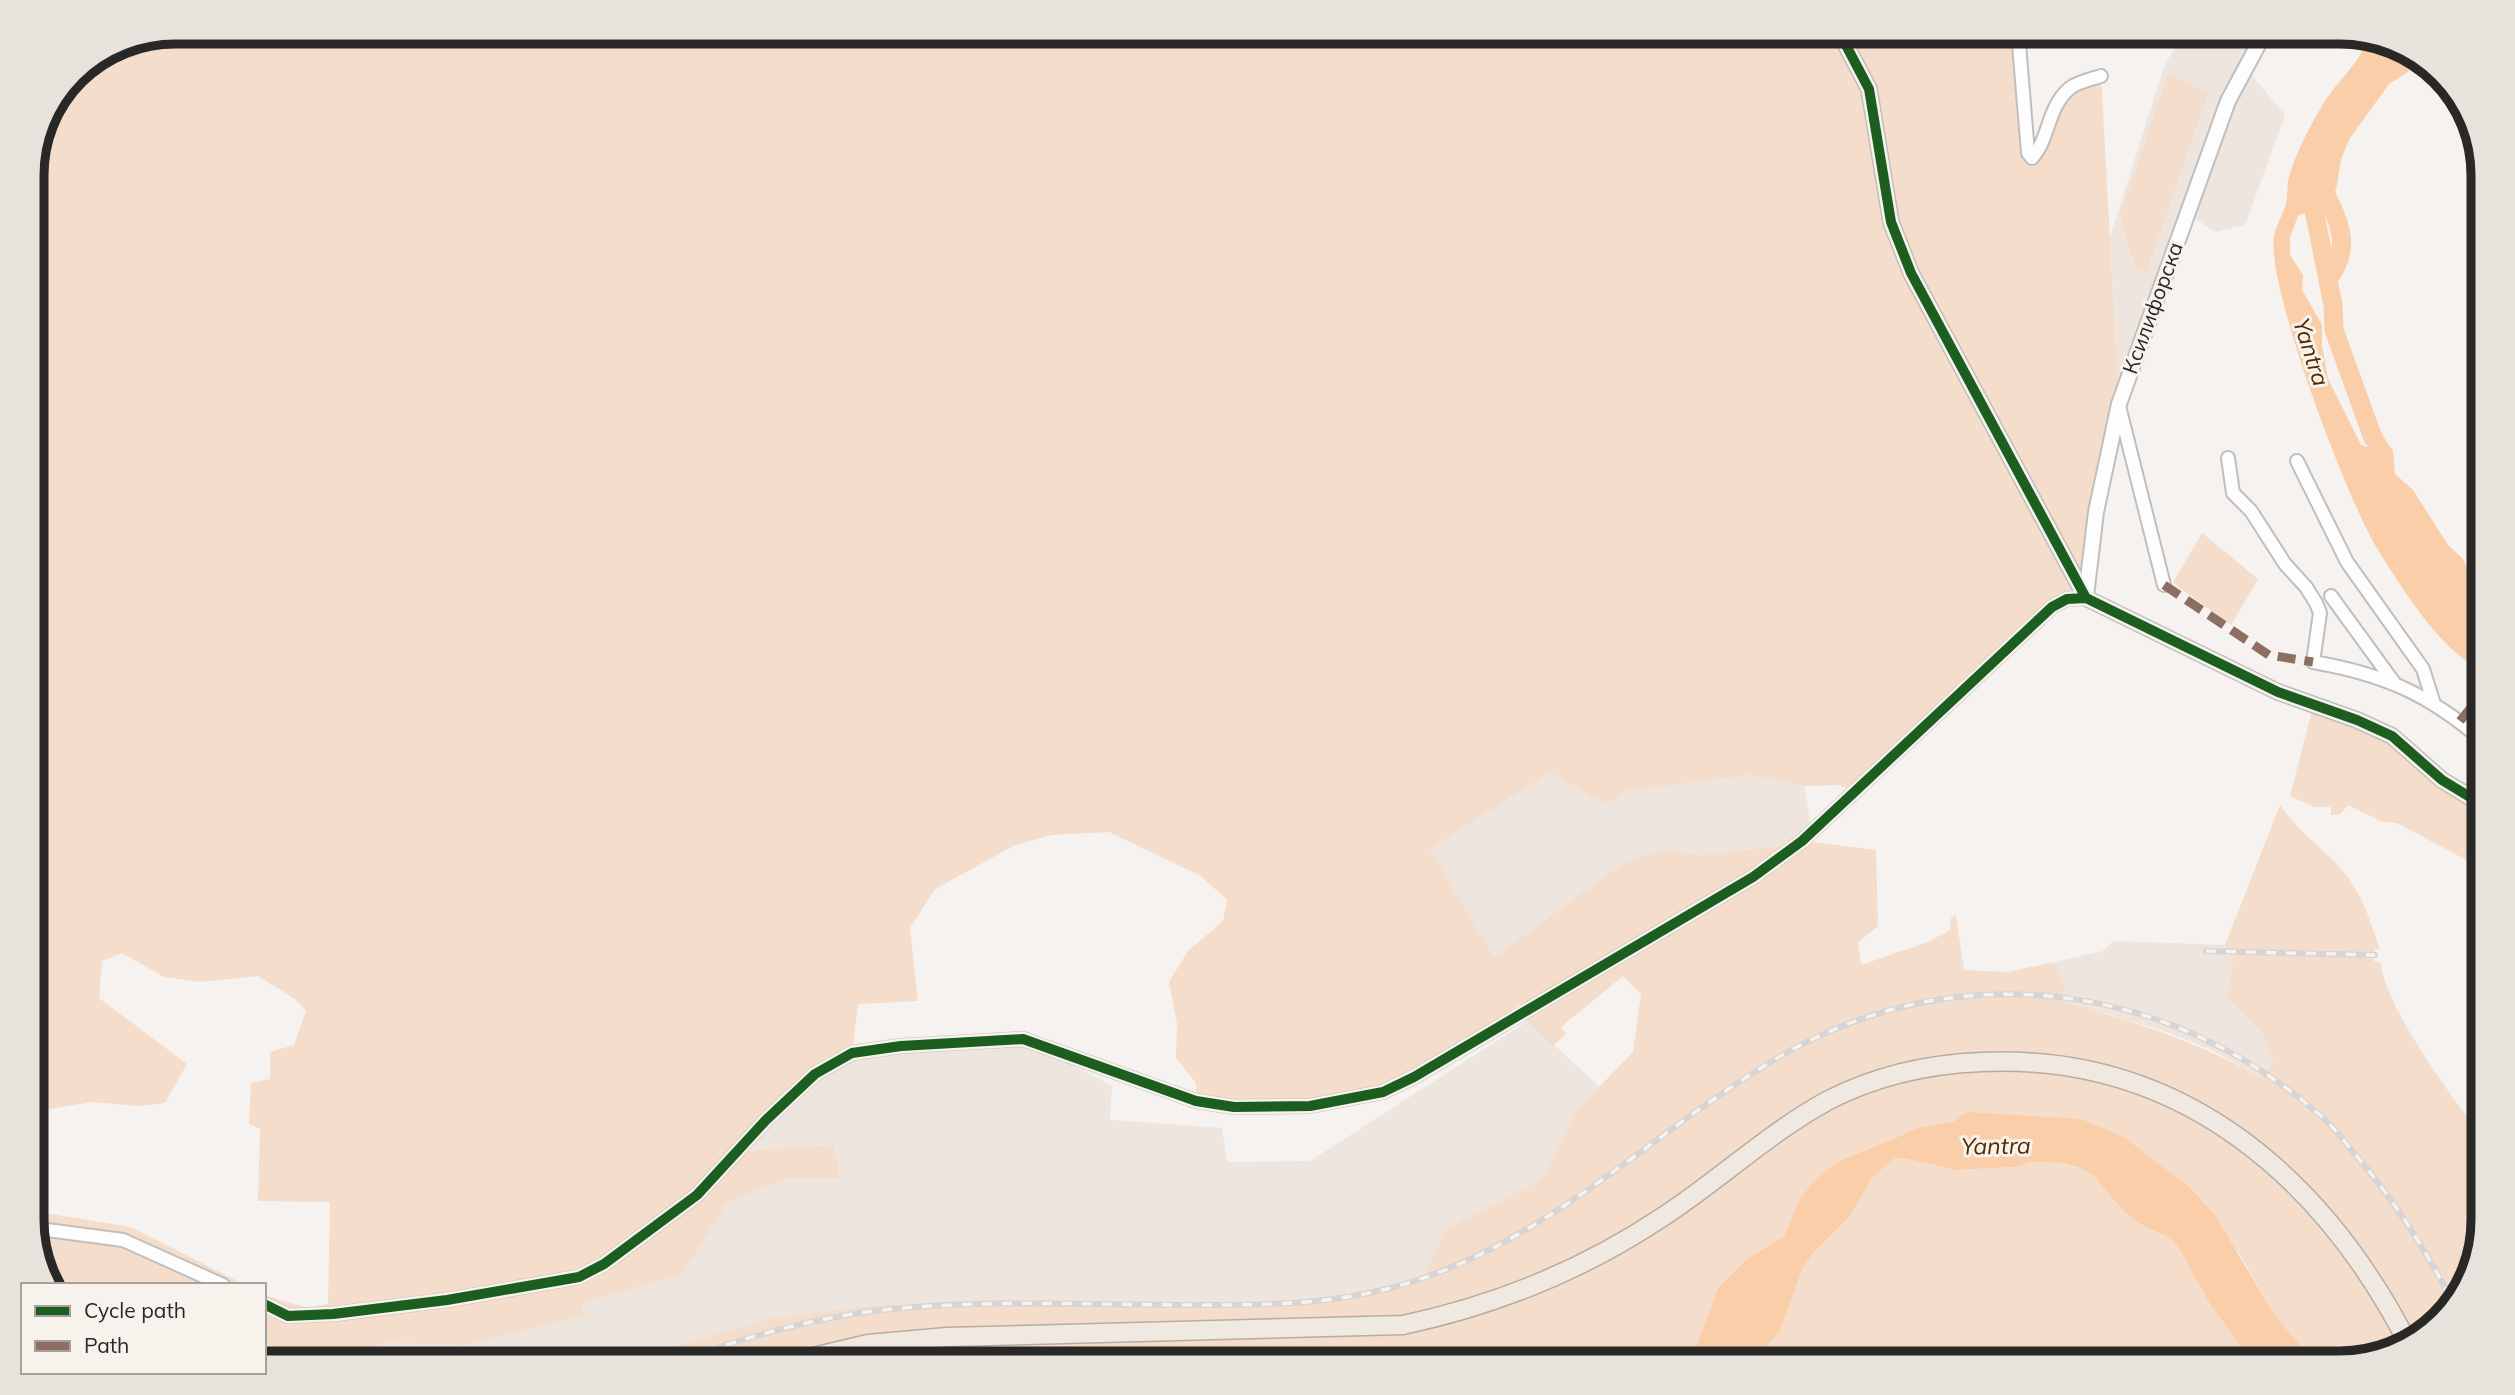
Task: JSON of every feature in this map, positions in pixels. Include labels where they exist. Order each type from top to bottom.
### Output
[{"type":"main road","points":[[839,1351],[868,1344],[947,1337],[1404,1325],[1462,1312],[1517,1294],[1580,1266],[1662,1218],[1773,1134],[1829,1100],[1886,1077],[1935,1066],[2013,1060],[2073,1066],[2126,1079],[2195,1108],[2224,1128],[2276,1166],[2336,1230],[2366,1268],[2404,1335]]},
{"type":"street","points":[[1845,44],[1868,89],[1891,222],[1911,273],[2086,598]]},
{"type":"street","points":[[2019,44],[2028,153],[2032,158],[2038,151],[2054,107],[2071,87],[2101,76]]},
{"type":"street","name":"Ксилифорска","points":[[2086,598],[2096,512],[2119,404],[2228,101],[2258,44]]},
{"type":"street","points":[[2119,404],[2164,585]]},
{"type":"street","points":[[2228,458],[2233,493],[2251,511],[2285,564],[2306,587],[2316,603],[2320,613],[2313,662],[2349,668],[2395,684],[2432,701],[2471,731]]},
{"type":"street","points":[[2297,461],[2347,562],[2423,668],[2432,701]]},
{"type":"street","points":[[2332,596],[2395,684]]},
{"type":"street","points":[[266,1305],[288,1316],[333,1314],[447,1300],[579,1276],[604,1264],[697,1195],[766,1120],[805,1083],[852,1053],[914,1045],[1023,1039],[1196,1101],[1234,1107],[1310,1106],[1383,1092],[1414,1077],[1753,877],[1802,841],[2052,607],[2067,599],[2086,598],[2278,692],[2357,720],[2392,736],[2442,780],[2471,798]]},
{"type":"street","points":[[44,1230],[123,1240],[219,1283]]},
{"type":"shaded area","points":[[174,44],[2019,44],[2032,158],[2071,87],[2101,76],[2119,404],[2086,598],[2067,599],[1855,792],[1840,785],[1804,786],[1750,775],[1627,791],[1606,805],[1550,772],[1430,849],[1494,957],[1622,864],[1660,850],[1701,855],[1814,842],[1876,850],[1878,926],[1858,942],[1861,965],[1928,942],[1950,930],[1951,918],[1956,915],[1964,970],[2008,972],[2054,962],[2065,984],[2062,1001],[2187,1042],[2260,1077],[2269,1070],[2274,1058],[2262,1033],[2227,998],[2233,960],[2225,945],[2280,805],[2296,825],[2339,866],[2353,885],[2380,949],[2375,949],[2374,961],[2381,963],[2392,1000],[2417,1045],[2471,1122],[2468,1143],[2471,1148],[2471,1220],[2467,1254],[2454,1286],[2433,1313],[2420,1324],[2406,1334],[2374,1347],[2305,1351],[2276,1317],[2239,1253],[2124,1137],[2082,1119],[1972,1112],[1965,1113],[1953,1122],[1921,1127],[1835,1163],[1812,1183],[1800,1199],[1784,1236],[1747,1259],[1718,1288],[1694,1351],[658,1351],[769,1319],[876,1305],[1269,1305],[1327,1299],[1424,1278],[1446,1229],[1542,1179],[1576,1111],[1633,1052],[1641,994],[1623,976],[1561,1027],[1566,1034],[1553,1046],[1528,1021],[1518,1004],[1481,1036],[1414,1077],[1310,1106],[1196,1101],[1196,1083],[1176,1058],[1177,1023],[1169,982],[1188,951],[1223,921],[1227,900],[1201,876],[1109,832],[1052,835],[1015,845],[935,889],[910,928],[918,1001],[858,1004],[852,1053],[815,1074],[737,1152],[833,1145],[840,1178],[788,1178],[727,1202],[683,1274],[581,1304],[586,1315],[465,1345],[382,1343],[382,1351],[266,1351],[266,1296],[308,1308],[328,1304],[330,1202],[258,1201],[260,1129],[249,1124],[251,1083],[270,1079],[270,1052],[294,1045],[306,1011],[295,999],[258,976],[199,982],[164,977],[122,953],[102,961],[99,998],[187,1064],[165,1103],[139,1106],[92,1102],[44,1110],[44,166],[48,141],[61,109],[88,76],[109,61],[141,48]]},
{"type":"shaded area","points":[[2178,44],[2266,44],[2249,72],[2285,115],[2245,225],[2215,232],[2192,216],[2119,404],[2110,237],[2165,64]]},
{"type":"shaded area","points":[[2168,74],[2208,93],[2146,273],[2136,269],[2120,215]]},
{"type":"shaded area","points":[[2202,533],[2258,579],[2231,625],[2173,583]]},
{"type":"shaded area","points":[[2314,703],[2356,720],[2471,797],[2471,863],[2397,823],[2383,822],[2348,805],[2339,815],[2331,815],[2331,807],[2314,807],[2290,796]]},
{"type":"shaded area","points":[[1550,772],[1606,805],[1627,791],[1750,775],[1804,786],[1814,842],[1701,855],[1659,850],[1622,864],[1494,957],[1430,849]]},
{"type":"shaded area","points":[[2113,941],[2225,945],[2233,960],[2227,998],[2262,1033],[2275,1058],[2269,1070],[2260,1077],[2212,1050],[2161,1030],[2062,1001],[2065,984],[2054,962],[2103,951]]},
{"type":"shaded area","points":[[1528,1021],[1601,1088],[1576,1111],[1542,1179],[1446,1229],[1425,1278],[1373,1292],[1269,1305],[769,1319],[658,1351],[382,1351],[382,1343],[465,1345],[586,1314],[581,1304],[683,1274],[726,1202],[788,1178],[840,1178],[736,1152],[766,1120],[852,1053],[1023,1039],[1112,1086],[1110,1120],[1222,1128],[1227,1162],[1310,1161]]},
{"type":"shaded area","points":[[1903,1158],[1955,1170],[2015,1167],[2032,1162],[2063,1163],[2081,1168],[2094,1176],[2138,1223],[2170,1238],[2178,1247],[2210,1304],[2244,1351],[1762,1351],[1780,1330],[1802,1270],[1812,1254],[1851,1215],[1870,1180],[1893,1159]]},
{"type":"shaded area","points":[[44,1213],[131,1227],[241,1283],[60,1283],[46,1246]]},
{"type":"water","name":"Yantra","points":[[2363,48],[2374,48],[2391,54],[2412,65],[2409,71],[2389,84],[2350,138],[2341,159],[2336,190],[2320,211],[2318,225],[2304,213],[2298,216],[2290,237],[2290,255],[2303,275],[2302,290],[2322,325],[2322,345],[2328,379],[2361,445],[2367,447],[2370,443],[2362,416],[2368,414],[2393,451],[2395,474],[2413,490],[2448,545],[2462,558],[2471,575],[2471,664],[2452,649],[2423,617],[2387,564],[2364,523],[2330,442],[2295,345],[2275,263],[2274,237],[2286,204],[2288,181],[2294,161],[2323,104]]},
{"type":"water","name":"Yantra","points":[[1965,1113],[2082,1119],[2124,1137],[2190,1188],[2214,1214],[2276,1317],[2305,1351],[2244,1351],[2210,1304],[2178,1247],[2170,1238],[2138,1223],[2121,1208],[2094,1176],[2081,1168],[2063,1163],[2032,1162],[2015,1167],[1955,1170],[1903,1158],[1893,1159],[1870,1180],[1851,1215],[1812,1254],[1802,1270],[1780,1331],[1762,1351],[1694,1351],[1718,1288],[1747,1259],[1784,1236],[1800,1199],[1812,1183],[1835,1163],[1921,1127],[1953,1122]]},
{"type":"waterway","points":[[2318,178],[2335,216],[2342,240],[2337,265],[2328,279]]},
{"type":"waterway","points":[[2312,200],[2333,305],[2334,330],[2373,438]]},
{"type":"railway","points":[[2206,951],[2375,955]]},
{"type":"railway","points":[[707,1351],[801,1324],[883,1310],[999,1304],[1262,1304],[1329,1300],[1374,1292],[1432,1275],[1486,1252],[1586,1191],[1729,1089],[1779,1057],[1847,1024],[1917,1003],[1988,995],[2059,997],[2129,1011],[2196,1035],[2260,1070],[2320,1115],[2342,1138],[2408,1225],[2448,1294]]},
{"type":"marked path","points":[[2164,585],[2269,655],[2313,662]]},
{"type":"marked path","points":[[2460,721],[2471,708]]},
{"type":"cycle path","points":[[1845,44],[1869,89],[1891,222],[1911,273],[2086,598]]},
{"type":"cycle path","points":[[266,1305],[288,1316],[333,1314],[447,1300],[579,1277],[604,1264],[697,1195],[766,1120],[815,1074],[852,1053],[901,1046],[1023,1039],[1196,1101],[1234,1107],[1310,1106],[1383,1092],[1414,1077],[1753,877],[1802,841],[2052,607],[2067,599],[2086,598],[2278,692],[2357,720],[2392,736],[2442,780],[2471,798]]}]
